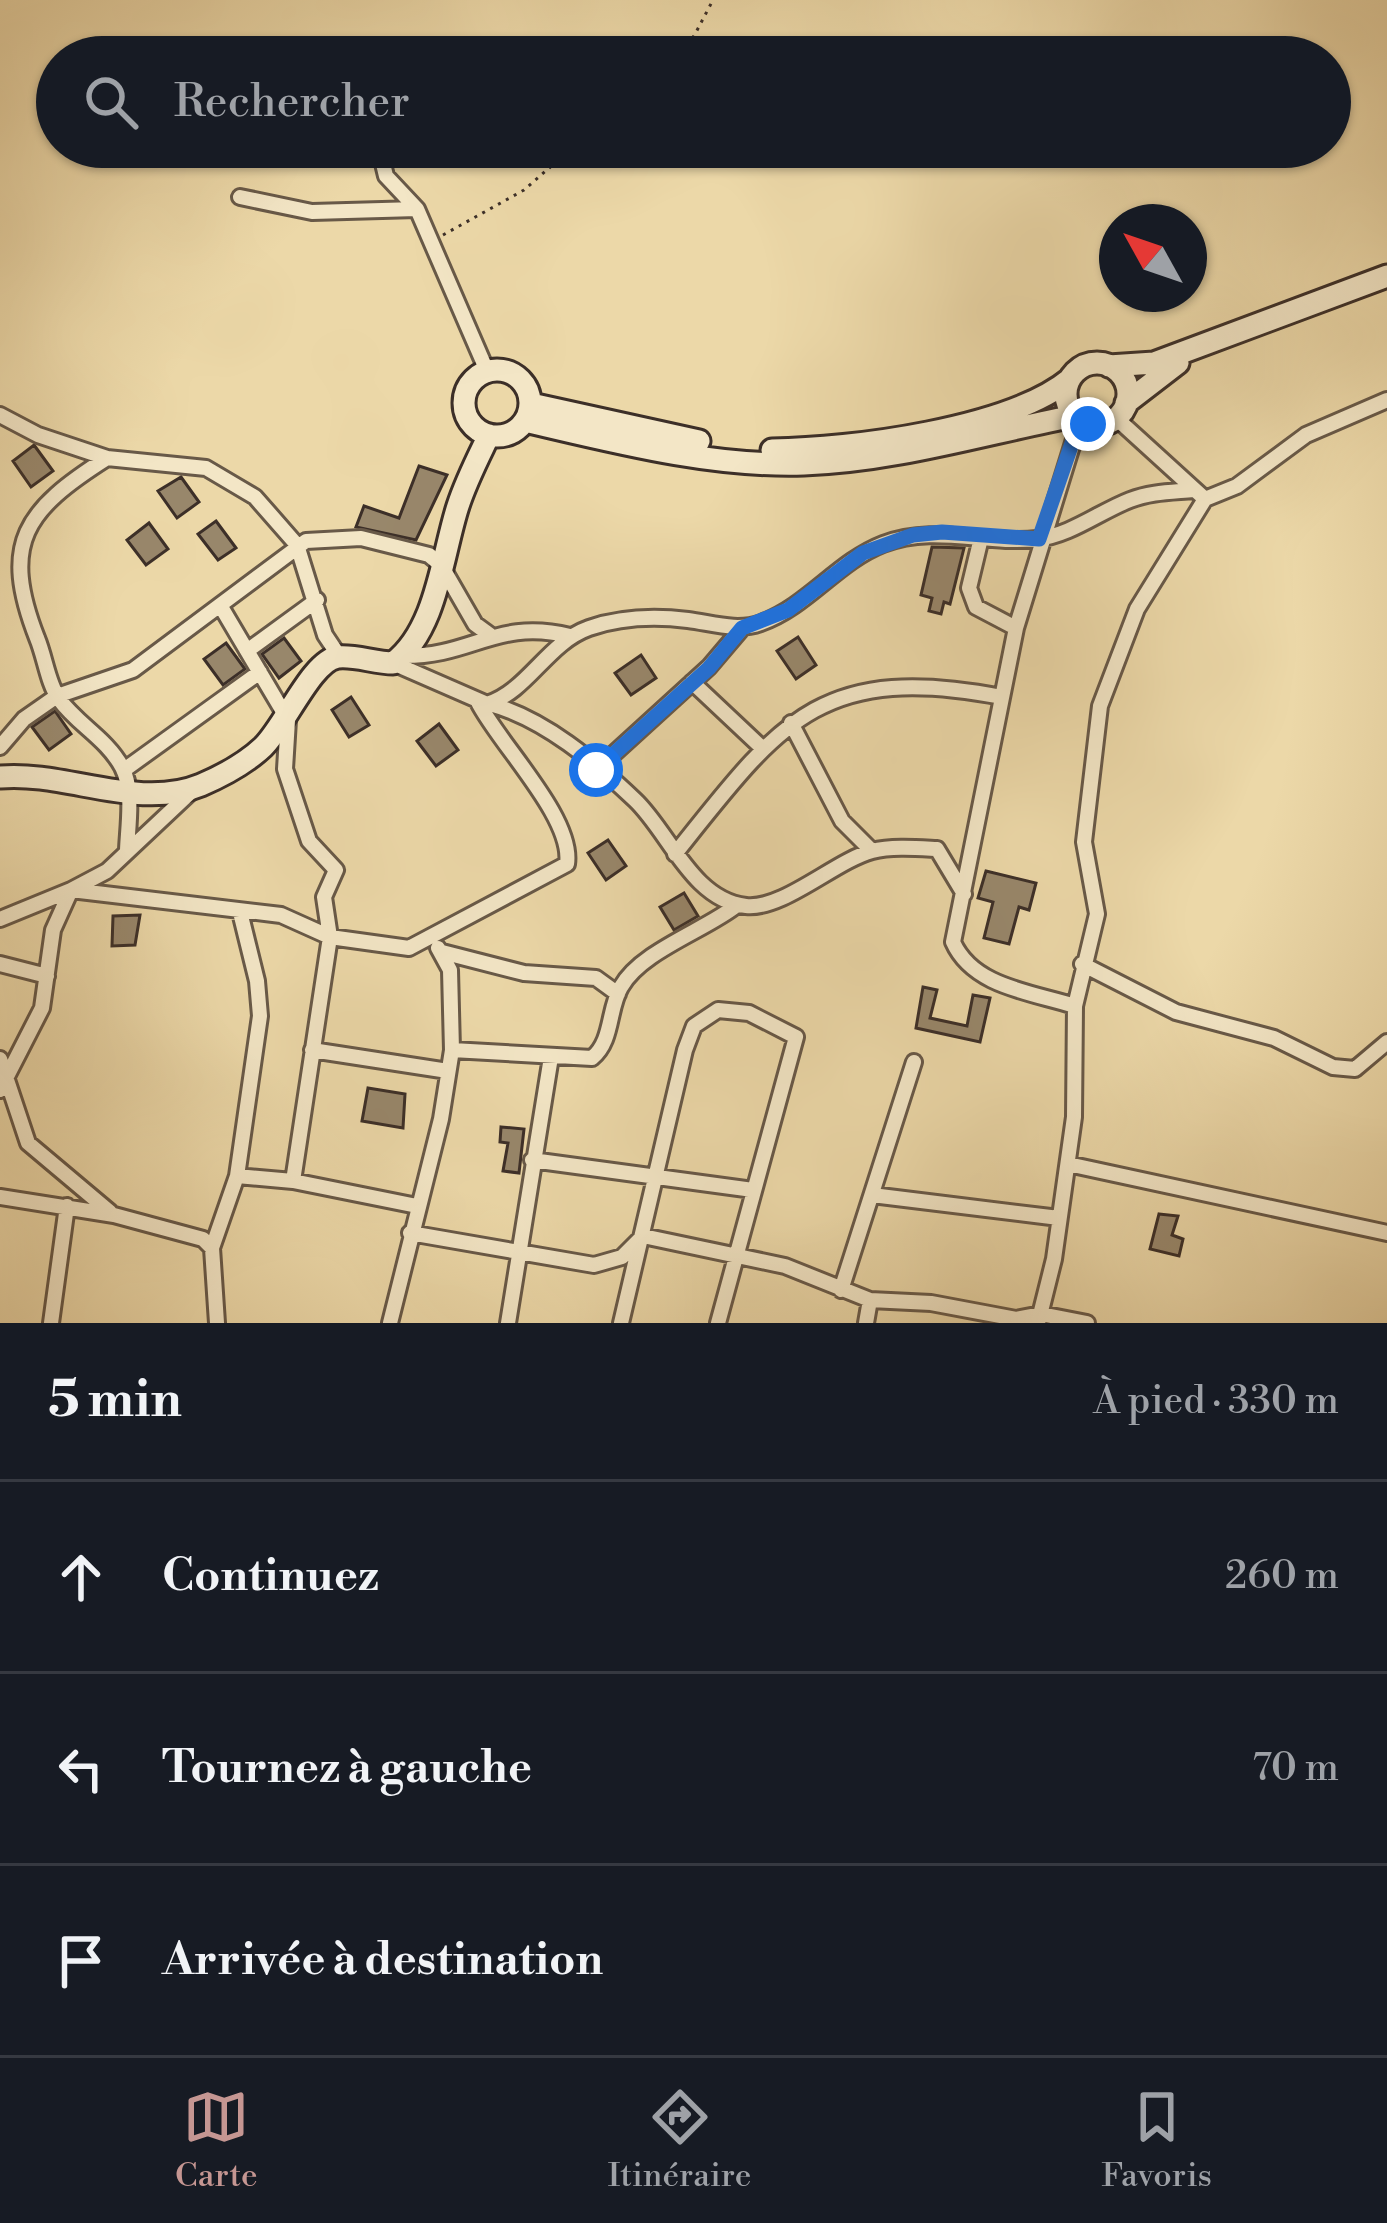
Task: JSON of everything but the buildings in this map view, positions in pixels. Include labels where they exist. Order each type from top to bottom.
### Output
[{"type":"street","points":[[384,168],[417,209],[487,371]]},
{"type":"street","points":[[240,197],[312,212],[417,209]]},
{"type":"street","points":[[528,413],[688,440],[814,449],[1019,410],[1088,365],[1154,363],[1387,276]]},
{"type":"street","points":[[528,413],[666,452],[802,464],[905,451],[1077,418],[1097,425],[1121,411],[1178,362],[1387,286]]},
{"type":"street","points":[[1109,366],[1125,381],[1121,411]]},
{"type":"street","points":[[487,371],[518,376],[528,413],[514,432],[489,435],[469,422],[464,398],[476,377],[487,371]]},
{"type":"street","points":[[1070,379],[1066,391],[1077,418],[1016,628],[953,942],[962,962],[982,977],[1075,1006]]},
{"type":"street","points":[[596,770],[692,682],[742,628],[788,610],[847,562],[887,543],[942,532],[1039,539],[1141,496],[1199,495],[1237,486],[1306,435],[1387,400]]},
{"type":"street","points":[[1121,411],[1199,495]]},
{"type":"street","points":[[0,415],[38,435],[107,458],[177,461],[227,478],[255,497],[297,545],[325,635],[339,656]]},
{"type":"street","points":[[397,659],[423,621],[464,491],[489,435]]},
{"type":"street","points":[[107,458],[71,481],[34,515],[20,536],[23,607],[56,696],[91,726],[126,781],[127,850]]},
{"type":"street","points":[[1040,1318],[1068,1164],[1075,1006],[1097,914],[1084,842],[1100,706],[1137,609],[1199,495]]},
{"type":"street","points":[[0,748],[24,718],[56,696],[133,670],[297,545],[361,538],[429,555],[441,566],[475,624],[490,635]]},
{"type":"street","points":[[981,538],[968,588],[976,608],[1016,628]]},
{"type":"street","points":[[248,651],[317,600]]},
{"type":"street","points":[[220,605],[288,720],[285,770],[309,841],[336,870],[324,897],[329,937],[292,1181]]},
{"type":"street","points":[[483,703],[506,696],[570,636],[630,618],[742,628]]},
{"type":"street","points":[[0,919],[107,871],[196,787],[249,758],[288,720],[316,670],[339,656],[444,656],[490,635],[525,628],[570,636]]},
{"type":"street","points":[[397,659],[569,742],[596,770],[632,796],[705,885],[737,905]]},
{"type":"street","points":[[126,781],[260,672]]},
{"type":"street","points":[[692,682],[760,746]]},
{"type":"street","points":[[675,854],[760,746],[791,723],[859,690],[935,686],[1001,697]]},
{"type":"street","points":[[436,946],[567,864],[569,851],[548,806],[483,703]]},
{"type":"street","points":[[791,723],[842,820],[872,851]]},
{"type":"street","points":[[0,778],[31,775],[196,787]]},
{"type":"street","points":[[452,1050],[551,1058],[599,1053],[622,984],[670,944],[737,905],[766,903],[872,851],[937,849],[964,894]]},
{"type":"street","points":[[71,890],[164,897],[281,915],[329,937],[409,948],[436,946],[524,974],[596,978],[618,994]]},
{"type":"street","points":[[0,1090],[31,1036],[53,930],[71,890]]},
{"type":"street","points":[[217,1323],[212,1247],[237,1176],[260,997],[240,912]]},
{"type":"street","points":[[389,1323],[452,1050],[450,970],[436,946]]},
{"type":"street","points":[[0,964],[46,976]]},
{"type":"street","points":[[1082,964],[1176,1012],[1274,1038],[1334,1067],[1354,1069],[1387,1042]]},
{"type":"street","points":[[620,1323],[694,1027],[718,1010],[749,1013],[796,1037],[718,1323]]},
{"type":"street","points":[[312,1051],[448,1071]]},
{"type":"street","points":[[508,1323],[551,1058]]},
{"type":"street","points":[[0,1059],[28,1143],[114,1216]]},
{"type":"street","points":[[841,1290],[914,1062]]},
{"type":"street","points":[[532,1160],[753,1190]]},
{"type":"street","points":[[1068,1164],[1387,1233]]},
{"type":"street","points":[[237,1176],[292,1181],[417,1206]]},
{"type":"street","points":[[872,1195],[1059,1218]]},
{"type":"street","points":[[0,1197],[67,1206],[191,1234],[212,1247]]},
{"type":"street","points":[[51,1323],[67,1206]]},
{"type":"street","points":[[410,1233],[594,1265],[622,1257],[643,1235]]},
{"type":"street","points":[[643,1235],[785,1266],[870,1300],[1087,1323]]},
{"type":"street","points":[[866,1323],[870,1300]]},
{"type":"path","points":[[694,36],[713,0]]},
{"type":"path","points":[[430,242],[524,190],[549,168]]},
{"type":"route","points":[[596,770],[709,668],[742,628],[788,610],[863,553],[913,535],[942,532],[1004,541],[1039,539],[1080,420],[1088,424]]}]
